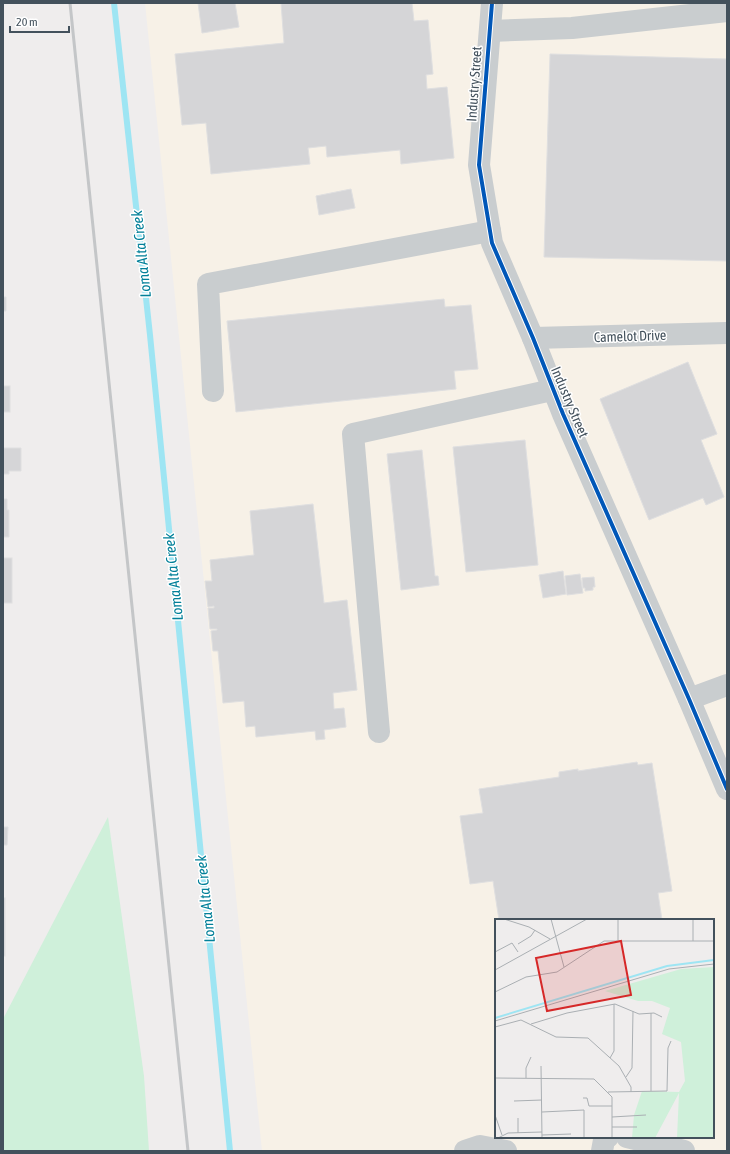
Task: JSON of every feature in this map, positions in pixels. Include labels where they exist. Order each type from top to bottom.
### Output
[{"type":"street","name":"Industry Street","points":[[492,3],[479,165],[492,242],[533,338],[552,390],[689,699],[723,767],[727,789]]},
{"type":"street","points":[[490,30],[572,28],[727,11]]},
{"type":"street","points":[[213,391],[208,284],[490,231]]},
{"type":"street","name":"Camelot Drive","points":[[533,338],[727,333]]},
{"type":"street","points":[[379,732],[353,434],[552,390]]},
{"type":"street","points":[[689,699],[727,685]]},
{"type":"street","points":[[602,1151],[604,1140],[607,1138]]},
{"type":"street","points":[[631,1138],[684,1151]]},
{"type":"street","points":[[465,1151],[480,1146],[506,1151]]},
{"type":"shaded area","points":[[145,3],[727,3],[727,1151],[262,1151]]},
{"type":"green space","points":[[108,817],[144,1076],[149,1151],[3,1151],[3,1019]]},
{"type":"building","points":[[198,3],[235,3],[239,27],[202,33]]},
{"type":"building","points":[[281,3],[412,3],[414,21],[428,20],[433,74],[426,75],[427,89],[447,87],[454,158],[401,164],[400,150],[327,157],[326,146],[308,148],[310,164],[211,174],[206,123],[182,125],[175,54],[284,43]]},
{"type":"building","points":[[550,54],[727,59],[727,261],[544,257]]},
{"type":"building","points":[[351,189],[355,208],[319,215],[316,196]]},
{"type":"building","points":[[3,297],[6,297],[6,311],[3,311]]},
{"type":"building","points":[[444,299],[445,307],[471,305],[478,369],[454,371],[456,389],[236,412],[227,321]]},
{"type":"building","points":[[688,362],[717,434],[701,440],[724,497],[706,505],[703,498],[649,520],[600,399]]},
{"type":"building","points":[[3,386],[10,386],[10,412],[3,412]]},
{"type":"building","points":[[525,440],[538,565],[466,572],[453,447]]},
{"type":"building","points":[[3,448],[21,448],[21,471],[9,471],[9,474],[3,474]]},
{"type":"building","points":[[422,450],[435,576],[438,576],[439,585],[401,590],[387,454]]},
{"type":"building","points":[[3,499],[7,499],[7,510],[9,510],[9,537],[3,537]]},
{"type":"building","points":[[313,504],[324,603],[347,600],[357,690],[333,693],[334,709],[344,708],[346,727],[324,730],[325,739],[316,740],[315,731],[256,737],[255,726],[246,727],[244,701],[223,703],[218,651],[213,651],[211,631],[217,629],[210,629],[208,608],[214,608],[214,606],[208,607],[205,581],[212,581],[210,560],[254,555],[250,511]]},
{"type":"building","points":[[3,558],[12,558],[12,603],[3,603]]},
{"type":"building","points":[[563,571],[566,594],[543,598],[539,575]]},
{"type":"building","points":[[580,574],[583,593],[567,595],[565,576]]},
{"type":"building","points":[[594,577],[595,587],[593,587],[593,590],[585,591],[585,588],[583,588],[582,578]]},
{"type":"building","points":[[637,762],[638,765],[652,763],[672,891],[658,893],[662,919],[499,919],[493,881],[470,884],[460,816],[483,813],[479,789],[559,777],[559,772],[578,769],[578,771]]},
{"type":"building","points":[[3,827],[8,827],[7,845],[3,845]]},
{"type":"building","points":[[3,898],[5,898],[5,956],[3,956]]},
{"type":"waterway","name":"Loma Alta Creek","points":[[114,3],[150,335],[230,1151]]},
{"type":"railway","points":[[70,3],[188,1151]]},
{"type":"cycle path","points":[[492,3],[479,165],[492,243],[533,338],[563,414],[689,699],[727,789]]}]
